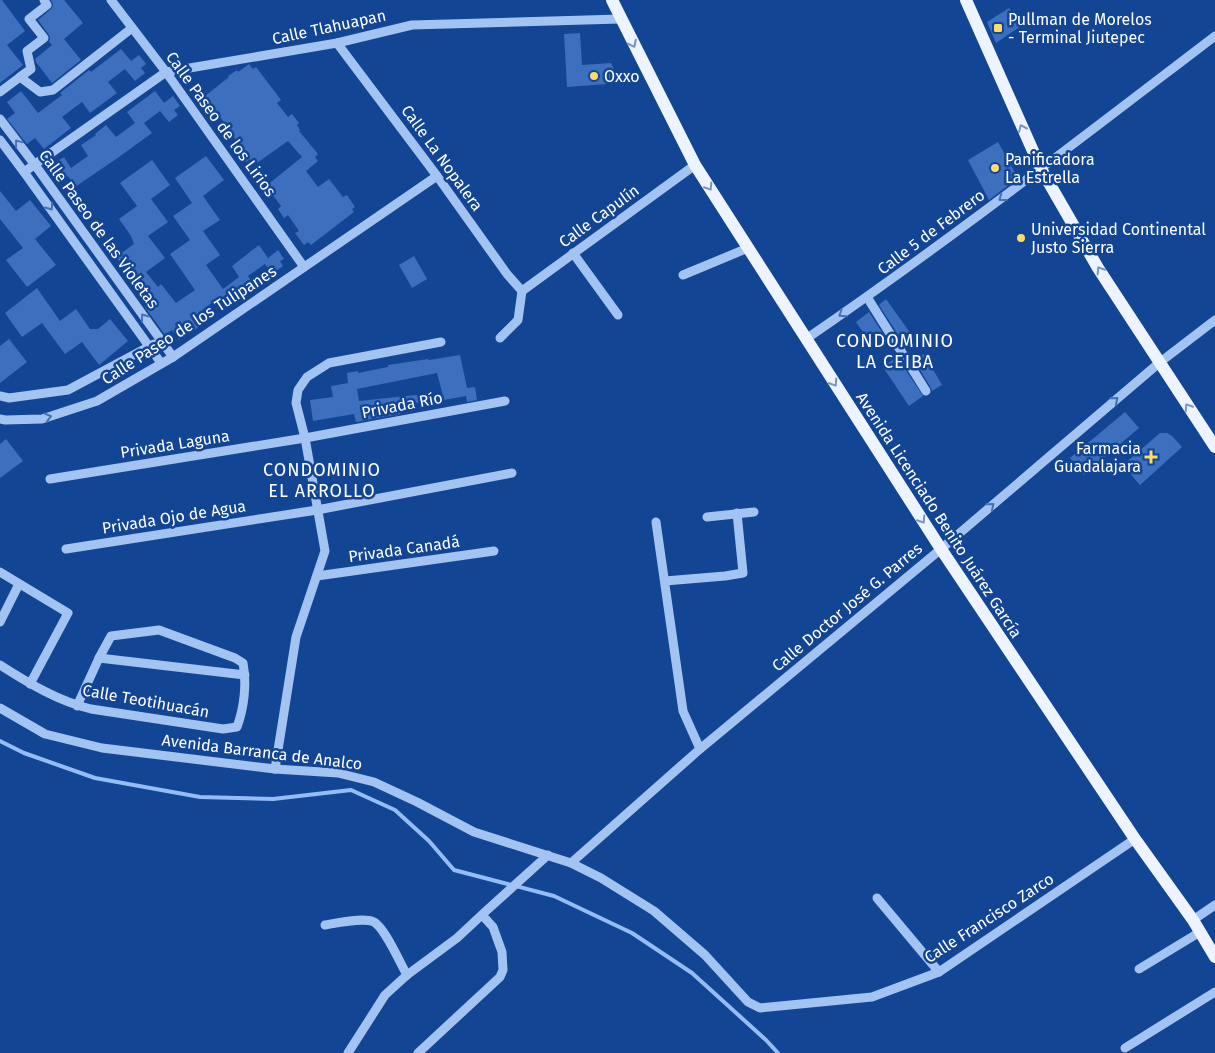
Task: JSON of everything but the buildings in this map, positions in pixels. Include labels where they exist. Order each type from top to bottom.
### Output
[{"type":"main road","name":"Avenida Licenciado Benito Juárez García","points":[[612,0],[695,165],[941,549],[1135,840],[1192,920],[1215,957]]},
{"type":"main road","points":[[968,1],[1041,169],[1098,268],[1215,447]]},
{"type":"street","points":[[0,92],[31,69],[27,52],[44,38],[29,19],[47,5],[44,0]]},
{"type":"street","name":"Calle Paseo de los Lirios","points":[[111,0],[166,72],[304,267]]},
{"type":"street","name":"Calle Tlahuapan","points":[[166,72],[337,43],[412,25],[620,19]]},
{"type":"street","points":[[20,77],[40,92],[53,90],[132,28]]},
{"type":"street","name":"Calle 5 de Febrero","points":[[806,339],[867,297],[1041,169],[1215,36]]},
{"type":"street","name":"Calle La Nopalera","points":[[337,43],[437,176],[507,274],[522,291]]},
{"type":"street","points":[[24,172],[166,72]]},
{"type":"street","name":"Calle Paseo de las Violetas","points":[[0,119],[173,357]]},
{"type":"street","name":"Calle Paseo de las Violetas","points":[[0,140],[161,364]]},
{"type":"street","name":"Calle Capulín","points":[[522,291],[695,165]]},
{"type":"street","name":"Calle Paseo de los Tulipanes","points":[[0,419],[42,419],[97,402],[173,357],[437,176]]},
{"type":"street","points":[[683,275],[748,248]]},
{"type":"street","points":[[573,253],[618,315]]},
{"type":"street","points":[[500,338],[518,320],[522,291]]},
{"type":"street","points":[[867,297],[926,390]]},
{"type":"street","name":"Calle Doctor José G. Parres","points":[[570,863],[700,749],[941,549],[1159,363],[1215,320]]},
{"type":"street","name":"Calle Paseo de los Tulipanes","points":[[0,396],[9,398],[68,390],[149,348],[160,340]]},
{"type":"street","points":[[275,769],[296,637],[325,551],[305,438],[296,403],[298,390],[307,377],[329,363],[441,342]]},
{"type":"street","name":"Privada Río","points":[[305,438],[505,401]]},
{"type":"street","name":"Privada Laguna","points":[[50,479],[305,438]]},
{"type":"street","name":"Privada Ojo de Agua","points":[[66,549],[317,510],[512,473]]},
{"type":"street","points":[[707,517],[754,512]]},
{"type":"street","points":[[665,580],[743,573],[737,514]]},
{"type":"street","points":[[656,522],[684,710],[700,749]]},
{"type":"street","name":"Privada Canadá","points":[[317,576],[494,551]]},
{"type":"street","points":[[0,572],[68,614],[30,684]]},
{"type":"street","points":[[0,622],[19,584]]},
{"type":"street","points":[[77,706],[99,658],[111,636],[159,630],[235,658],[243,663],[245,675],[99,658]]},
{"type":"street","name":"Calle Teotihuacán","points":[[0,665],[30,684],[77,706],[91,710],[223,729],[237,727],[241,715],[245,675]]},
{"type":"street","name":"Avenida Barranca de Analco","points":[[0,708],[45,734],[102,748],[275,769],[338,774],[374,782],[474,832],[548,855],[601,878],[654,911],[705,955],[748,1002],[760,1008]]},
{"type":"street","name":"Calle Francisco Zarco","points":[[760,1008],[872,997],[939,972],[1135,840]]},
{"type":"street","points":[[348,1053],[385,996],[407,975],[457,938],[548,855]]},
{"type":"street","points":[[877,898],[939,972]]},
{"type":"street","points":[[1192,920],[1215,905]]},
{"type":"street","points":[[418,1053],[500,977],[503,970],[502,952],[484,913]]},
{"type":"street","points":[[325,926],[355,920],[374,922],[382,930],[407,975]]},
{"type":"street","points":[[1139,969],[1200,932]]},
{"type":"street","points":[[1125,1048],[1215,992]]},
{"type":"waterway","points":[[0,741],[24,753],[95,778],[200,797],[273,799],[351,790],[395,810],[429,841],[454,870],[554,896],[632,933],[692,973],[778,1053]]},
{"type":"place","name":"Pullman de Morelos - Terminal Jiutepec","points":[[998,28]]},
{"type":"place","name":"Oxxo","points":[[594,76]]},
{"type":"place","name":"Panificadora La Estrella","points":[[995,168]]},
{"type":"place","name":"Universidad Continental Justo Sierra","points":[[1021,238]]},
{"type":"place","name":"Farmacia Guadalajara","points":[[1151,457]]},
{"type":"district","name":"CONDOMINIO LA CEIBA","points":[[895,351]]},
{"type":"district","name":"CONDOMINIO EL ARROLLO","points":[[322,480]]}]
